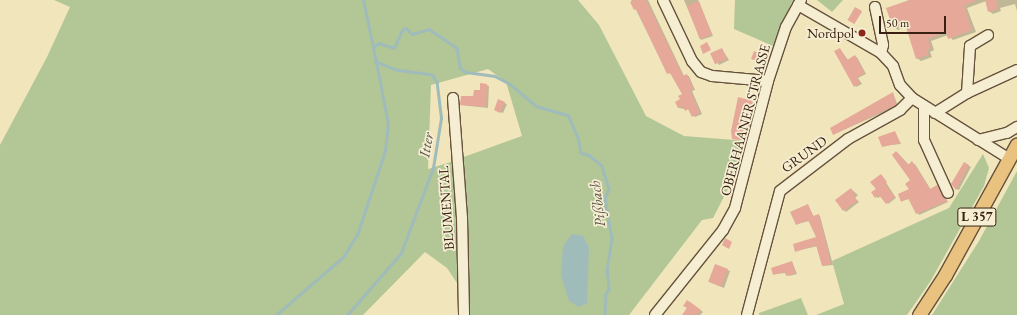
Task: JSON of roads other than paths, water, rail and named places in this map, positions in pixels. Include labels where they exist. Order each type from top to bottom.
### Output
[{"type":"main road","name":"L 357","points":[[919,315],[945,275],[1017,144]]},
{"type":"street","points":[[663,0],[692,61],[701,72],[712,76],[768,81]]},
{"type":"street","points":[[800,2],[881,53],[892,66],[900,84],[912,98],[1008,158]]},
{"type":"street","name":"OBERHAANER STRASSE","points":[[656,315],[719,235],[735,208],[768,81],[786,27],[800,2]]},
{"type":"street","points":[[875,7],[883,45],[881,53]]},
{"type":"street","points":[[967,93],[970,46],[988,35]]},
{"type":"street","points":[[935,113],[967,93],[1017,70]]},
{"type":"street","name":"BLUMENTAL","points":[[454,98],[462,226],[464,315]]},
{"type":"street","name":"GRUND","points":[[747,315],[780,191],[848,139],[900,110],[912,98]]},
{"type":"street","points":[[924,106],[924,140],[948,193]]},
{"type":"street","points":[[978,140],[1007,133],[1017,127]]},
{"type":"water","points":[[572,234],[583,236],[589,247],[587,303],[579,307],[569,301],[561,276],[563,246]]},
{"type":"waterway","name":"Itter","points":[[347,315],[401,253],[433,168],[441,118],[437,83],[432,75],[396,70],[376,62],[363,0]]},
{"type":"waterway","name":"Pißbach","points":[[373,47],[379,43],[394,48],[402,30],[406,28],[412,34],[429,29],[457,48],[460,68],[466,72],[495,76],[510,84],[536,106],[568,115],[578,137],[581,153],[589,155],[602,166],[609,189],[605,198],[612,239],[607,269],[609,289],[606,294],[605,315]]},
{"type":"waterway","points":[[276,315],[343,257],[357,235],[385,151],[388,124],[376,62]]},
{"type":"place","name":"Nordpol","points":[[862,33]]}]
